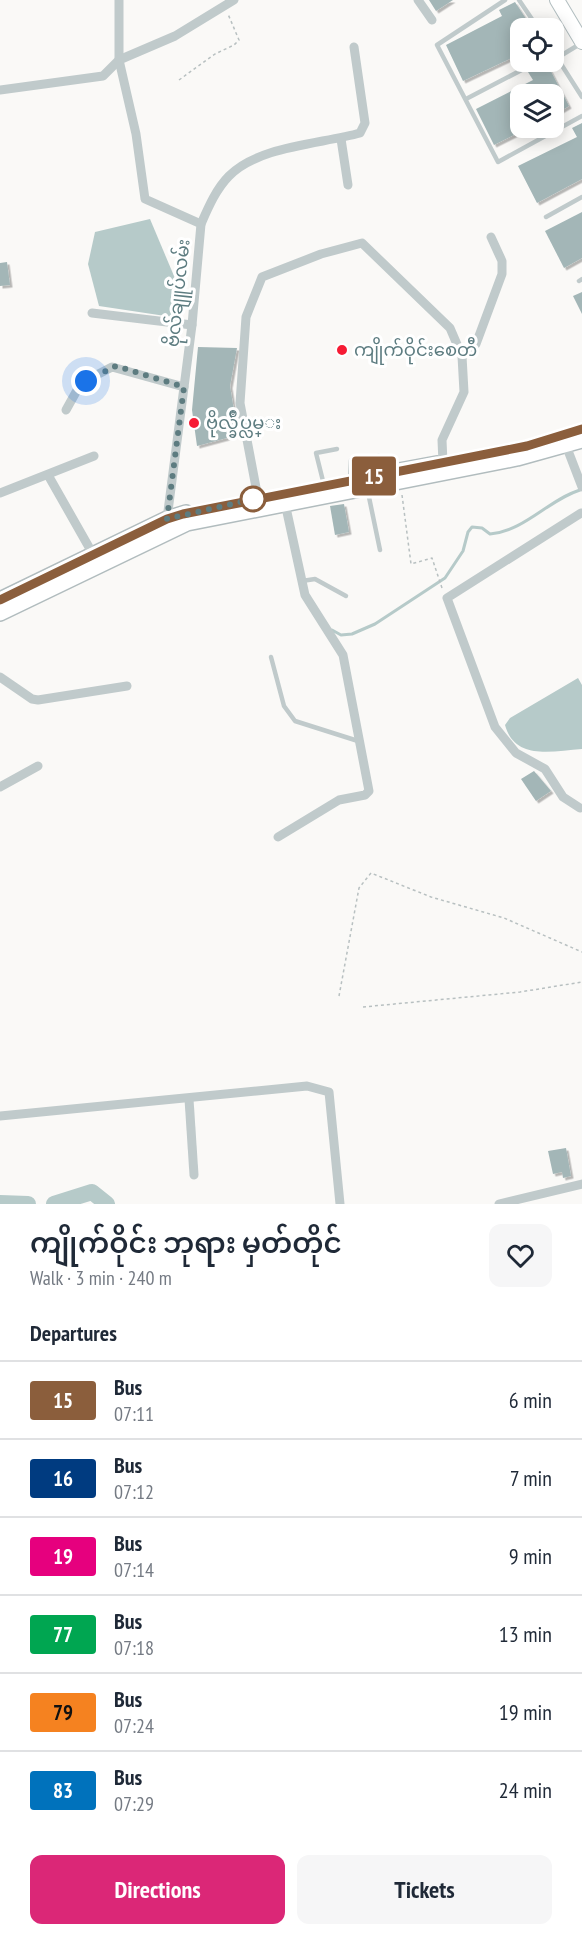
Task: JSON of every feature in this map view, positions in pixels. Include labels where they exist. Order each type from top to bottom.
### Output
[{"type":"main road","points":[[557,0],[582,42]]},
{"type":"main road","points":[[0,613],[167,519],[324,485],[400,482],[517,458],[565,440],[582,429]]},
{"type":"main road","points":[[0,600],[188,522],[285,503],[383,474],[527,446],[565,440],[582,440]]},
{"type":"street","name":"ဗိုလ်ချူပ်လမ်း","points":[[119,0],[119,60],[136,134],[146,199],[201,224],[192,325],[167,519]]},
{"type":"street","points":[[418,0],[432,20]]},
{"type":"street","points":[[0,90],[103,76],[119,60],[175,36],[229,2]]},
{"type":"street","points":[[201,224],[210,204],[229,176],[249,161],[269,154],[360,133],[365,123],[354,47]]},
{"type":"street","points":[[341,139],[348,185]]},
{"type":"street","points":[[462,356],[476,344],[502,274],[502,261],[491,237]]},
{"type":"street","points":[[258,498],[240,402],[246,317],[262,277],[321,254],[362,243],[450,328],[462,356],[464,392],[442,440],[443,463]]},
{"type":"street","points":[[92,314],[192,325]]},
{"type":"street","points":[[66,410],[81,383],[112,367],[184,387]]},
{"type":"street","points":[[565,440],[582,487]]},
{"type":"street","points":[[0,493],[48,475],[53,470],[94,456]]},
{"type":"street","points":[[48,475],[97,560]]},
{"type":"street","points":[[278,837],[339,800],[368,793],[343,655],[305,595],[285,503]]},
{"type":"street","points":[[580,808],[563,797],[545,770],[516,753],[495,727],[447,597],[582,512]]},
{"type":"street","points":[[0,677],[32,699],[38,700],[126,686]]},
{"type":"street","points":[[0,787],[38,766]]},
{"type":"street","points":[[0,1116],[307,1086],[329,1092],[340,1204]]},
{"type":"street","points":[[189,1099],[194,1175]]},
{"type":"street","points":[[499,1204],[582,1184]]},
{"type":"lane","points":[[505,0],[437,45],[498,162],[582,116]]},
{"type":"lane","points":[[519,0],[531,18]]},
{"type":"lane","points":[[564,51],[582,42]]},
{"type":"lane","points":[[564,70],[582,97]]},
{"type":"lane","points":[[466,99],[518,72]]},
{"type":"lane","points":[[546,217],[582,197]]},
{"type":"lane","points":[[324,485],[316,453],[337,449]]},
{"type":"lane","points":[[380,550],[361,482],[351,459],[379,456],[383,474]]},
{"type":"lane","points":[[302,582],[315,579],[346,596]]},
{"type":"lane","points":[[271,657],[284,706],[295,721],[358,741]]},
{"type":"path","points":[[179,80],[239,40],[229,2]]},
{"type":"path","points":[[400,482],[411,564],[432,558],[438,580],[447,597]]},
{"type":"path","points":[[339,996],[359,888],[371,873],[431,897],[504,918],[582,952]]},
{"type":"path","points":[[363,1006],[520,992],[582,982]]},
{"type":"shaded area","points":[[150,219],[182,295],[172,317],[99,306],[88,264],[95,232]]},
{"type":"shaded area","points":[[578,678],[582,685],[582,749],[547,752],[526,749],[517,744],[505,725],[510,718]]},
{"type":"building","points":[[429,0],[453,0],[436,11]]},
{"type":"building","points":[[515,2],[525,18],[510,18],[510,59],[463,81],[446,45],[502,16],[499,10]]},
{"type":"building","points":[[528,72],[551,72],[558,84],[525,84],[533,80]]},
{"type":"building","points":[[510,92],[510,137],[494,145],[476,109]]},
{"type":"building","points":[[564,96],[569,106],[564,109]]},
{"type":"building","points":[[582,123],[582,179],[537,203],[518,166],[577,137],[572,128]]},
{"type":"building","points":[[582,212],[582,258],[564,268],[545,231]]},
{"type":"building","points":[[7,262],[10,285],[0,286],[0,263]]},
{"type":"building","points":[[582,292],[582,314],[573,296]]},
{"type":"building","points":[[198,347],[237,348],[230,386],[238,435],[197,446],[192,410]]},
{"type":"building","points":[[344,504],[349,532],[335,535],[330,506]]},
{"type":"building","points":[[534,771],[551,791],[536,801],[521,779]]},
{"type":"building","points":[[566,1148],[571,1176],[563,1178],[562,1172],[553,1174],[548,1151]]},
{"type":"waterway","points":[[332,630],[341,635],[352,634],[375,624],[445,578],[463,551],[468,532],[472,527],[482,528],[490,534],[503,532],[580,490]]},
{"type":"waterway","points":[[54,1204],[92,1192],[107,1204]]},
{"type":"waterway","points":[[0,1203],[28,1204]]},
{"type":"bus line","name":"15","points":[[0,600],[167,519],[183,514],[527,446],[582,429]]},
{"type":"place","name":"ကျိုက်ဝိုင်းစေတီ","points":[[342,350]]},
{"type":"place","name":"ဗိုလ္ခ်ဳပ္လမ္း","points":[[194,423]]},
{"type":"route","points":[[86,381],[116,366],[184,387],[167,519],[258,498],[253,499]]}]
